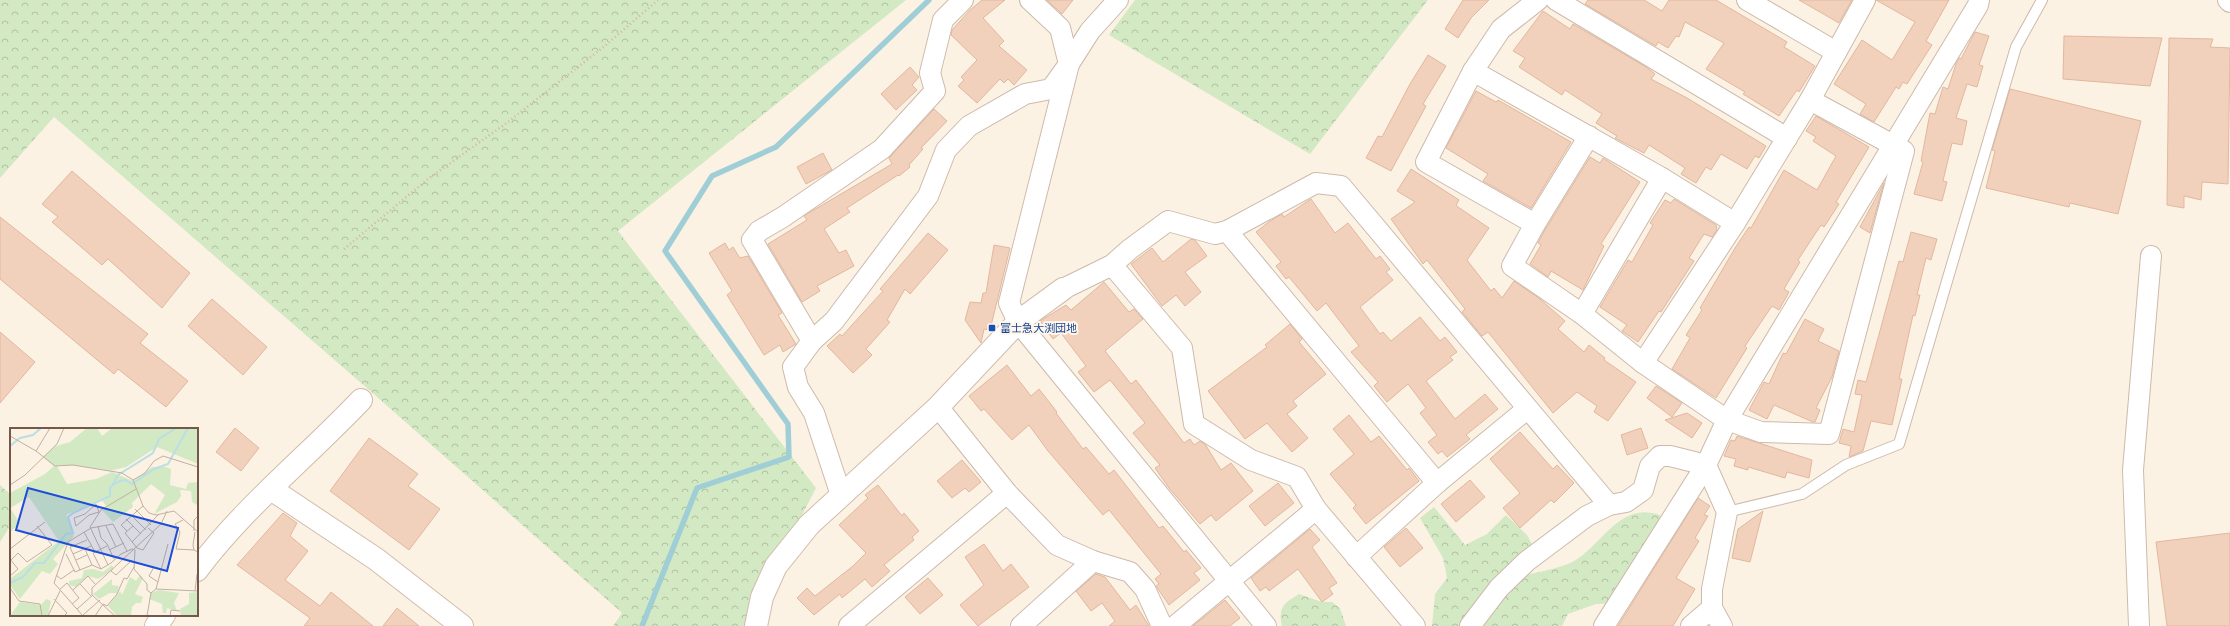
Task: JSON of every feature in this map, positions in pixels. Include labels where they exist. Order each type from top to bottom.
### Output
[{"type":"street","points":[[812,341],[752,240],[758,231],[796,209],[882,148],[935,91],[930,73],[943,20],[963,0]]},
{"type":"street","points":[[1030,0],[1060,28],[1069,64],[1009,303],[1018,322],[1266,626]]},
{"type":"street","points":[[841,495],[814,413],[798,387],[793,367],[812,341],[834,321],[928,196],[946,150],[968,126],[1025,94],[1051,89],[1090,31],[1118,0]]},
{"type":"street","points":[[1535,224],[1426,162],[1473,71],[1501,29],[1538,0]]},
{"type":"street","points":[[1556,0],[1787,138]]},
{"type":"street","points":[[1747,0],[1836,52]]},
{"type":"street","points":[[1643,363],[1735,223],[1787,138],[1810,100],[1865,0]]},
{"type":"street","points":[[1604,626],[1706,465],[1727,420],[1978,5],[1979,0]]},
{"type":"street","points":[[1473,71],[1662,178],[1735,223]]},
{"type":"street","points":[[1589,136],[1535,224],[1512,266],[1582,314],[1643,363],[1727,420],[1761,432],[1829,434],[1904,151],[1810,100]]},
{"type":"street","points":[[1582,314],[1662,178]]},
{"type":"street","points":[[756,626],[762,597],[776,566],[809,525],[938,407],[1018,322],[1063,289],[1112,265],[1130,249],[1168,222],[1215,234],[1227,231],[1316,183],[1341,186],[1609,505]]},
{"type":"street","points":[[1227,231],[1437,483]]},
{"type":"street","points":[[2139,626],[2133,470],[2151,256]]},
{"type":"street","points":[[1112,265],[1182,348],[1194,424],[1251,460],[1297,477],[1316,509],[1415,626]]},
{"type":"street","points":[[198,569],[212,550],[271,489],[326,438],[362,400]]},
{"type":"street","points":[[938,407],[1007,493],[1057,545],[1093,561],[1130,572],[1145,589],[1162,626]]},
{"type":"street","points":[[1356,557],[1437,483],[1527,409]]},
{"type":"street","points":[[1470,626],[1499,588],[1527,561],[1587,516],[1609,505],[1626,502],[1643,490],[1650,466],[1660,456],[1670,456],[1706,465]]},
{"type":"street","points":[[1706,465],[1727,512],[1712,589],[1712,608],[1722,626]]},
{"type":"street","points":[[271,489],[376,559],[462,626]]},
{"type":"street","points":[[849,626],[1007,493]]},
{"type":"street","points":[[1175,626],[1230,582],[1316,509]]},
{"type":"street","points":[[1021,626],[1093,561]]},
{"type":"street","points":[[1691,626],[1712,608]]},
{"type":"street","points":[[156,626],[163,616]]},
{"type":"lane","points":[[1727,512],[1802,494],[1846,465],[1899,444],[2016,47],[2042,0]]},
{"type":"path","points":[[344,250],[428,179],[508,122],[606,45],[658,0]]},
{"type":"green space","points":[[0,0],[906,0],[618,231],[816,488],[745,626],[613,626],[622,613],[368,389],[54,117],[0,178]]},
{"type":"green space","points":[[1135,0],[1428,0],[1310,154],[1109,35]]},
{"type":"green space","points":[[0,485],[10,494],[10,527],[0,542]]},
{"type":"green space","points":[[1434,507],[1465,545],[1487,534],[1506,515],[1527,535],[1537,553],[1518,577],[1569,564],[1585,553],[1613,526],[1634,514],[1646,512],[1660,515],[1662,536],[1618,603],[1596,604],[1568,614],[1562,626],[1432,626],[1435,594],[1447,578],[1443,558],[1420,518]]},
{"type":"green space","points":[[1299,594],[1322,602],[1332,602],[1340,608],[1346,626],[1282,626],[1281,614],[1283,606]]},
{"type":"building","points":[[982,0],[1005,0],[983,18],[1004,41],[999,46],[1027,70],[1014,85],[1008,79],[1004,83],[1000,79],[977,103],[958,86],[964,80],[961,77],[977,60],[951,35],[952,30],[970,10]]},
{"type":"building","points":[[1047,0],[1073,0],[1062,14]]},
{"type":"building","points":[[1463,0],[1489,0],[1471,18],[1458,38],[1445,29]]},
{"type":"building","points":[[1588,0],[1644,0],[1662,11],[1669,0],[1716,0],[1787,42],[1784,47],[1815,66],[1799,92],[1797,90],[1779,116],[1743,94],[1745,92],[1706,69],[1724,43],[1685,22],[1679,37],[1676,36],[1668,48],[1658,42],[1656,46],[1585,4]]},
{"type":"building","points":[[1799,0],[1852,0],[1839,23]]},
{"type":"building","points":[[1876,0],[1949,0],[1926,41],[1932,45],[1907,84],[1903,82],[1899,89],[1896,87],[1874,122],[1860,114],[1866,104],[1834,84],[1862,40],[1892,60],[1915,22]]},
{"type":"building","points":[[1543,11],[1570,29],[1573,24],[1646,67],[1655,74],[1651,79],[1687,98],[1766,146],[1759,158],[1755,156],[1747,169],[1721,154],[1711,170],[1706,167],[1696,183],[1681,174],[1685,168],[1649,145],[1644,153],[1615,138],[1617,136],[1596,123],[1602,114],[1565,90],[1562,95],[1519,67],[1525,58],[1513,51]]},
{"type":"building","points":[[1975,32],[1989,36],[1979,65],[1983,66],[1977,87],[1967,84],[1956,118],[1967,121],[1962,145],[1952,143],[1943,181],[1947,182],[1942,201],[1914,194],[1923,162],[1921,161],[1930,113],[1935,114],[1943,87],[1948,89],[1956,64],[1959,58],[1961,59]]},
{"type":"building","points":[[2064,36],[2162,38],[2150,86],[2063,79]]},
{"type":"building","points":[[2169,38],[2213,39],[2210,47],[2230,48],[2228,184],[2202,182],[2201,200],[2184,196],[2184,208],[2167,205]]},
{"type":"building","points":[[1428,55],[1446,66],[1423,104],[1426,106],[1391,171],[1366,158],[1378,136],[1382,137],[1410,84]]},
{"type":"building","points":[[910,67],[919,77],[912,85],[917,90],[896,110],[881,94]]},
{"type":"building","points":[[2010,89],[2141,121],[2118,214],[2070,203],[2069,207],[1986,188],[1995,151],[1992,150]]},
{"type":"building","points":[[1476,91],[1496,102],[1498,100],[1571,142],[1531,208],[1483,181],[1488,174],[1446,148]]},
{"type":"building","points":[[934,109],[947,121],[921,148],[923,149],[909,165],[910,167],[899,176],[898,175],[847,208],[850,212],[824,229],[839,253],[846,250],[854,266],[817,286],[820,291],[802,302],[768,244],[807,220],[804,216],[892,164],[889,158]]},
{"type":"building","points":[[1816,116],[1869,147],[1836,202],[1839,204],[1824,227],[1821,225],[1798,260],[1800,262],[1784,289],[1789,292],[1779,310],[1772,306],[1745,346],[1747,348],[1716,398],[1672,369],[1690,338],[1686,335],[1702,310],[1700,308],[1735,248],[1749,227],[1751,228],[1784,170],[1817,190],[1836,156],[1813,141],[1816,137],[1806,131]]},
{"type":"building","points":[[823,153],[832,170],[806,184],[797,167]]},
{"type":"building","points":[[1590,157],[1600,163],[1603,158],[1640,182],[1601,244],[1604,246],[1583,290],[1551,271],[1548,277],[1530,264],[1541,245],[1538,243],[1545,230]]},
{"type":"building","points":[[1411,169],[1459,200],[1456,205],[1458,207],[1489,228],[1467,260],[1491,291],[1494,288],[1502,298],[1514,281],[1540,299],[1565,321],[1558,329],[1584,352],[1589,345],[1605,358],[1604,360],[1636,382],[1608,421],[1594,412],[1597,406],[1577,392],[1553,413],[1488,332],[1482,336],[1462,312],[1465,309],[1427,260],[1423,264],[1391,219],[1415,202],[1397,191]]},
{"type":"building","points":[[72,171],[190,273],[162,308],[108,259],[102,265],[52,222],[58,217],[42,204]]},
{"type":"building","points":[[1884,183],[1870,233],[1860,227]]},
{"type":"building","points":[[1311,199],[1335,233],[1348,223],[1376,259],[1380,256],[1390,269],[1386,272],[1393,280],[1360,307],[1380,334],[1383,332],[1391,341],[1420,317],[1440,341],[1445,337],[1457,352],[1450,357],[1453,360],[1426,381],[1455,419],[1485,394],[1498,409],[1466,435],[1470,439],[1447,457],[1442,451],[1438,454],[1428,442],[1437,435],[1420,413],[1426,408],[1408,384],[1387,402],[1374,386],[1378,382],[1351,352],[1359,346],[1326,303],[1317,311],[1289,277],[1286,279],[1276,266],[1281,262],[1256,232],[1270,221],[1282,214],[1284,217]]},
{"type":"building","points":[[1674,199],[1716,225],[1717,230],[1712,237],[1704,234],[1689,258],[1694,261],[1661,312],[1659,311],[1638,342],[1622,331],[1627,325],[1600,307],[1628,260],[1632,262],[1653,225],[1650,223],[1665,200],[1671,203]]},
{"type":"building","points":[[0,217],[148,334],[140,343],[188,381],[166,407],[118,369],[114,374],[0,279]]},
{"type":"building","points":[[1911,232],[1937,239],[1931,260],[1926,258],[1917,295],[1920,295],[1915,316],[1913,315],[1899,379],[1902,379],[1892,425],[1871,421],[1863,451],[1849,457],[1851,446],[1839,443],[1843,429],[1854,432],[1862,395],[1855,394],[1858,380],[1866,382],[1899,261],[1903,262]]},
{"type":"building","points":[[928,233],[948,250],[910,294],[905,289],[887,320],[890,322],[866,349],[872,355],[853,373],[827,346],[840,334],[842,336],[883,291],[880,289]]},
{"type":"building","points":[[1191,239],[1195,240],[1207,256],[1185,272],[1201,292],[1185,306],[1176,295],[1162,306],[1131,264],[1152,248],[1163,262]]},
{"type":"building","points":[[725,243],[729,250],[733,247],[740,258],[748,256],[782,313],[778,315],[796,344],[783,352],[780,345],[764,355],[727,295],[732,291],[709,253]]},
{"type":"building","points":[[994,245],[1010,248],[990,330],[984,329],[981,343],[965,320],[970,302],[981,303],[983,293],[986,293]]},
{"type":"building","points":[[1104,282],[1129,312],[1134,309],[1143,319],[1105,351],[1131,384],[1136,380],[1184,443],[1190,439],[1194,445],[1200,441],[1205,444],[1221,470],[1231,463],[1253,491],[1216,521],[1211,515],[1200,524],[1169,488],[1155,468],[1160,465],[1133,433],[1145,423],[1110,380],[1094,392],[1078,372],[1086,366],[1061,333],[1053,339],[1040,321],[1066,305],[1071,310]]},
{"type":"building","points":[[212,299],[267,347],[243,375],[188,326]]},
{"type":"building","points":[[1805,319],[1824,329],[1818,341],[1839,351],[1832,377],[1816,408],[1820,410],[1815,422],[1813,422],[1774,405],[1767,419],[1749,410],[1764,382],[1769,384],[1783,353],[1786,354]]},
{"type":"building","points":[[1290,324],[1302,339],[1299,342],[1326,374],[1293,401],[1297,406],[1287,414],[1308,438],[1292,452],[1267,423],[1245,439],[1208,391],[1267,347],[1265,345]]},
{"type":"building","points":[[0,332],[35,362],[0,403]]},
{"type":"building","points":[[1007,365],[1031,396],[1039,389],[1083,449],[1086,447],[1109,474],[1114,470],[1159,528],[1163,526],[1184,552],[1186,550],[1201,568],[1194,573],[1200,580],[1169,605],[1156,586],[1159,584],[1155,579],[1161,574],[1109,510],[1103,515],[1048,451],[1029,425],[1012,440],[984,409],[981,411],[969,396]]},
{"type":"building","points":[[1656,386],[1682,403],[1672,417],[1647,398]]},
{"type":"building","points":[[1687,413],[1702,423],[1692,438],[1665,420]]},
{"type":"building","points":[[1349,415],[1371,442],[1379,436],[1407,470],[1409,468],[1419,481],[1366,524],[1353,508],[1356,505],[1330,474],[1354,454],[1333,429]]},
{"type":"building","points":[[235,428],[259,448],[241,471],[216,452]]},
{"type":"building","points":[[1641,428],[1648,448],[1627,455],[1621,435]]},
{"type":"building","points":[[1520,432],[1553,469],[1557,465],[1574,483],[1554,503],[1551,500],[1520,528],[1503,508],[1520,493],[1490,459]]},
{"type":"building","points":[[1737,436],[1812,460],[1809,478],[1787,472],[1785,478],[1748,467],[1748,470],[1734,466],[1736,459],[1724,456],[1731,440],[1735,441]]},
{"type":"building","points":[[369,438],[418,474],[408,486],[440,509],[409,550],[330,491]]},
{"type":"building","points":[[962,460],[981,482],[969,492],[965,488],[952,498],[937,481]]},
{"type":"building","points":[[1470,480],[1485,497],[1456,522],[1441,504]]},
{"type":"building","points":[[1278,483],[1294,503],[1265,526],[1249,506]]},
{"type":"building","points":[[878,485],[902,516],[904,513],[919,531],[912,537],[914,540],[884,565],[890,571],[872,587],[865,579],[842,598],[840,594],[814,615],[797,598],[807,588],[815,596],[853,566],[866,553],[839,525],[868,498],[865,495]]},
{"type":"building","points":[[1698,498],[1710,506],[1704,515],[1708,516],[1695,538],[1699,541],[1676,578],[1695,589],[1673,626],[1618,626]]},
{"type":"building","points":[[1763,511],[1750,562],[1732,558],[1738,529]]},
{"type":"building","points":[[283,513],[297,523],[290,536],[308,551],[285,580],[320,606],[331,592],[373,626],[304,626],[310,618],[237,565]]},
{"type":"building","points":[[1406,528],[1423,548],[1400,567],[1384,547]]},
{"type":"building","points":[[1310,529],[1320,540],[1312,547],[1337,583],[1329,588],[1333,594],[1322,602],[1298,569],[1269,591],[1266,587],[1260,591],[1251,578]]},
{"type":"building","points":[[2230,533],[2230,626],[2167,626],[2156,542]]},
{"type":"building","points":[[984,544],[1003,571],[1011,564],[1029,587],[978,626],[960,605],[984,585],[965,557]]},
{"type":"building","points":[[1096,574],[1105,577],[1130,610],[1136,605],[1149,626],[1109,626],[1115,621],[1102,603],[1091,611],[1076,591]]},
{"type":"building","points":[[928,578],[943,595],[920,614],[905,597]]},
{"type":"building","points":[[1225,600],[1240,618],[1230,626],[1193,626]]},
{"type":"building","points":[[397,608],[419,626],[383,626]]},
{"type":"waterway","points":[[642,626],[697,488],[789,457],[788,424],[665,251],[712,176],[776,147],[929,0]]},
{"type":"place","name":"富士急大渕団地","points":[[992,328]]}]
